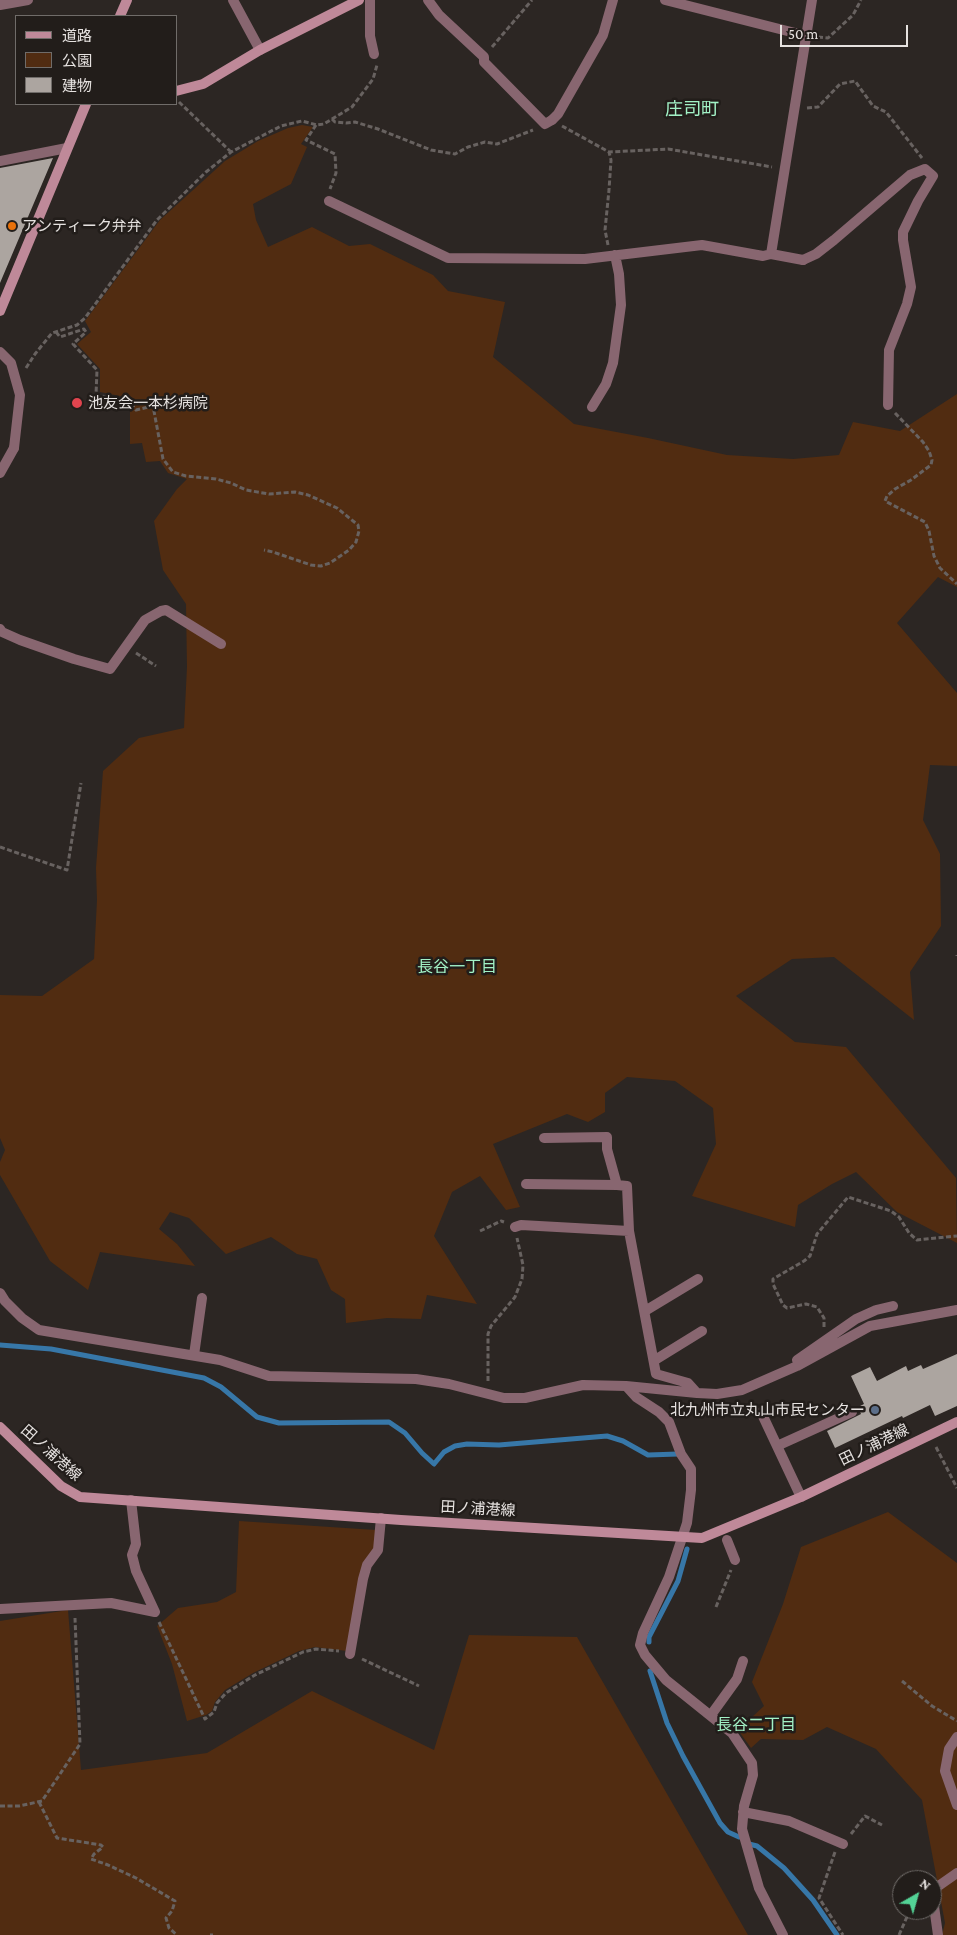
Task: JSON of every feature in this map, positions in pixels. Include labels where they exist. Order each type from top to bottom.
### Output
[{"type":"main road","points":[[120,15],[127,0]]},
{"type":"main road","points":[[178,95],[203,84],[260,50],[359,0]]},
{"type":"main road","points":[[0,311],[86,105]]},
{"type":"main road","name":"田ノ浦港線","points":[[0,1427],[61,1486],[80,1497],[381,1518],[683,1535],[702,1538],[800,1497],[957,1422]]},
{"type":"street","points":[[0,5],[28,0]]},
{"type":"street","points":[[233,0],[260,50]]},
{"type":"street","points":[[370,0],[370,36],[374,54]]},
{"type":"street","points":[[428,0],[440,15],[484,58],[484,62],[548,122],[558,114],[603,35],[613,0]]},
{"type":"street","points":[[665,0],[807,36]]},
{"type":"street","points":[[771,254],[812,0]]},
{"type":"street","points":[[0,161],[67,148]]},
{"type":"street","points":[[328,201],[448,258],[585,259],[702,245],[763,256],[771,254],[803,260],[816,254],[910,174],[925,169],[933,176],[918,200],[903,232],[911,287],[907,304],[890,350],[888,405]]},
{"type":"street","points":[[592,407],[601,393],[613,363],[621,305],[619,274],[612,255]]},
{"type":"street","points":[[0,352],[11,363],[20,395],[14,448],[0,473]]},
{"type":"street","points":[[0,629],[2,632],[20,640],[74,659],[110,669],[145,620],[161,611],[166,610],[221,644]]},
{"type":"street","points":[[544,1138],[607,1136],[607,1149],[617,1185]]},
{"type":"street","points":[[526,1184],[626,1186],[629,1231],[655,1360],[656,1374],[688,1383],[697,1393]]},
{"type":"street","points":[[515,1227],[521,1225],[629,1231]]},
{"type":"street","points":[[645,1311],[698,1279]]},
{"type":"street","points":[[0,1293],[5,1301],[22,1318],[39,1330],[220,1360],[269,1376],[416,1379],[449,1384],[504,1398],[525,1398],[583,1385],[626,1386],[717,1394],[742,1390],[797,1366],[870,1326],[957,1310]]},
{"type":"street","points":[[194,1355],[202,1298]]},
{"type":"street","points":[[797,1366],[796,1360],[856,1318],[893,1306]]},
{"type":"street","points":[[655,1360],[702,1331]]},
{"type":"street","points":[[626,1386],[636,1397],[659,1412],[668,1422],[681,1454],[691,1469],[691,1490],[687,1523],[669,1577],[643,1633],[640,1645],[645,1655],[666,1680],[732,1733],[752,1763],[753,1775],[743,1812],[742,1829],[758,1888],[783,1935]]},
{"type":"street","points":[[761,1412],[800,1497]]},
{"type":"street","points":[[778,1446],[852,1412]]},
{"type":"street","points":[[131,1500],[136,1544],[132,1555],[136,1571],[155,1612]]},
{"type":"street","points":[[350,1654],[366,1565],[378,1550],[381,1518]]},
{"type":"street","points":[[727,1540],[735,1560]]},
{"type":"street","points":[[0,1609],[111,1603],[155,1612]]},
{"type":"street","points":[[711,1715],[737,1679],[743,1660]]},
{"type":"street","points":[[957,1736],[949,1749],[945,1771],[957,1805]]},
{"type":"street","points":[[743,1812],[789,1821],[841,1844]]},
{"type":"street","points":[[938,1935],[933,1899],[937,1887],[957,1873]]},
{"type":"path","points":[[484,58],[532,0]]},
{"type":"path","points":[[807,36],[828,38],[852,15],[861,0]]},
{"type":"path","points":[[26,378],[26,368],[29,362],[44,342],[52,334],[77,325],[85,318],[157,220],[206,172],[231,152],[281,126],[302,121],[316,125],[324,124],[352,107],[373,79],[377,66],[374,54]]},
{"type":"path","points":[[794,109],[818,107],[840,84],[855,81],[874,106],[886,112],[927,163],[928,172]]},
{"type":"path","points":[[178,98],[180,104],[231,152]]},
{"type":"path","points":[[332,119],[335,122],[355,122],[432,150],[454,154],[485,142],[497,144],[536,130],[548,122],[609,152],[668,148],[772,167],[785,164]]},
{"type":"path","points":[[316,125],[306,140],[335,154],[336,173],[327,196],[328,201]]},
{"type":"path","points":[[609,152],[611,160],[610,180],[605,230],[612,255]]},
{"type":"path","points":[[56,332],[60,337],[84,329],[86,332],[74,344],[97,370],[96,395],[130,401],[136,410],[153,406],[163,459],[173,472],[186,476],[216,479],[246,490],[270,494],[294,492],[308,495],[338,508],[358,526],[359,532],[356,542],[349,550],[330,563],[321,566],[311,565],[264,550]]},
{"type":"path","points":[[888,405],[922,442],[929,451],[932,460],[931,465],[912,480],[895,489],[887,496],[885,501],[925,522],[929,530],[934,556],[940,568],[957,584]]},
{"type":"path","points":[[126,647],[156,666]]},
{"type":"path","points":[[0,847],[67,870],[81,782]]},
{"type":"path","points":[[817,1334],[824,1327],[824,1318],[817,1306],[806,1304],[787,1308],[783,1305],[773,1284],[773,1279],[810,1256],[817,1234],[848,1197],[891,1210],[917,1240],[957,1236]]},
{"type":"path","points":[[480,1231],[501,1221],[515,1227],[523,1265],[522,1279],[515,1297],[491,1326],[488,1334],[489,1364],[486,1394]]},
{"type":"path","points":[[935,1445],[957,1488]]},
{"type":"path","points":[[716,1607],[735,1560]]},
{"type":"path","points":[[0,1806],[19,1806],[42,1801],[80,1744],[75,1605]]},
{"type":"path","points":[[155,1612],[205,1719],[214,1712],[217,1704],[226,1693],[255,1675],[287,1659],[316,1649],[350,1654],[419,1686]]},
{"type":"path","points":[[902,1681],[932,1706],[957,1721]]},
{"type":"path","points":[[39,1802],[57,1838],[101,1845],[103,1847],[91,1859],[136,1878],[174,1901],[172,1910],[166,1918],[169,1928],[178,1935]]},
{"type":"path","points":[[843,1935],[819,1898],[841,1844],[865,1816],[882,1825]]},
{"type":"path","points":[[899,1935],[906,1920]]},
{"type":"green space","points":[[302,125],[313,127],[301,144],[307,147],[291,184],[253,204],[256,220],[268,247],[312,227],[349,246],[370,244],[433,275],[448,291],[505,302],[493,357],[574,424],[727,455],[793,459],[839,455],[853,422],[900,431],[957,394],[957,587],[938,577],[897,623],[957,693],[957,766],[930,765],[923,820],[940,854],[941,926],[910,972],[914,1020],[834,957],[792,959],[736,996],[795,1042],[846,1047],[956,1178],[957,1243],[897,1212],[856,1172],[798,1205],[795,1227],[692,1196],[716,1144],[713,1108],[675,1081],[627,1077],[605,1093],[605,1112],[588,1122],[567,1114],[493,1144],[520,1207],[506,1210],[480,1176],[452,1192],[434,1236],[477,1304],[427,1295],[421,1319],[387,1318],[346,1323],[345,1299],[331,1290],[317,1259],[297,1254],[271,1237],[226,1254],[189,1218],[170,1212],[159,1229],[177,1244],[195,1266],[100,1252],[88,1290],[50,1261],[0,1175],[0,1162],[5,1150],[0,1138],[0,995],[42,996],[94,959],[97,900],[96,868],[103,771],[139,738],[184,728],[187,667],[186,604],[163,570],[154,521],[177,489],[187,479],[168,473],[160,461],[146,462],[142,443],[130,444],[130,398],[100,392],[100,369],[77,344],[91,332],[85,321],[160,220],[225,161],[258,141],[288,128]]},
{"type":"green space","points":[[888,1512],[957,1563],[957,1935],[942,1935],[945,1923],[942,1907],[942,1870],[935,1870],[922,1800],[876,1749],[827,1727],[803,1740],[761,1739],[751,1748],[738,1730],[764,1706],[752,1682],[783,1604],[801,1547]]},
{"type":"green space","points":[[239,1521],[376,1530],[374,1550],[347,1651],[315,1647],[299,1651],[253,1673],[225,1690],[215,1702],[212,1711],[187,1721],[172,1664],[157,1626],[178,1608],[217,1602],[236,1592]]},
{"type":"green space","points":[[68,1610],[81,1770],[207,1753],[312,1691],[434,1750],[469,1635],[577,1637],[748,1935],[0,1935],[0,1621]]},
{"type":"building","name":"アンティーク弁弁","points":[[53,158],[0,283],[0,168]]},
{"type":"building","points":[[957,1354],[957,1406],[935,1416],[930,1405],[903,1418],[902,1416],[835,1448],[827,1431],[861,1414],[858,1407],[864,1404],[851,1376],[870,1367],[877,1381],[906,1366],[908,1371],[921,1365],[923,1369]]},
{"type":"waterway","points":[[0,1345],[51,1349],[204,1378],[221,1387],[257,1417],[279,1423],[389,1422],[405,1433],[434,1464],[444,1452],[455,1446],[467,1444],[499,1445],[607,1436],[623,1441],[648,1455],[678,1454]]},
{"type":"waterway","points":[[649,1642],[649,1637],[678,1581],[687,1549]]},
{"type":"waterway","points":[[650,1671],[667,1723],[683,1756],[720,1823],[728,1832],[739,1837]]},
{"type":"waterway","points":[[749,1844],[757,1846],[784,1868],[813,1900],[837,1935]]},
{"type":"place","name":"アンティーク弁弁","points":[[12,226]]},
{"type":"place","name":"池友会一本杉病院","points":[[77,403]]},
{"type":"place","name":"北九州市立丸山市民センター","points":[[875,1410]]},
{"type":"district","name":"庄司町","points":[[692,109]]},
{"type":"district","name":"長谷一丁目","points":[[457,967]]},
{"type":"district","name":"長谷二丁目","points":[[756,1725]]}]
